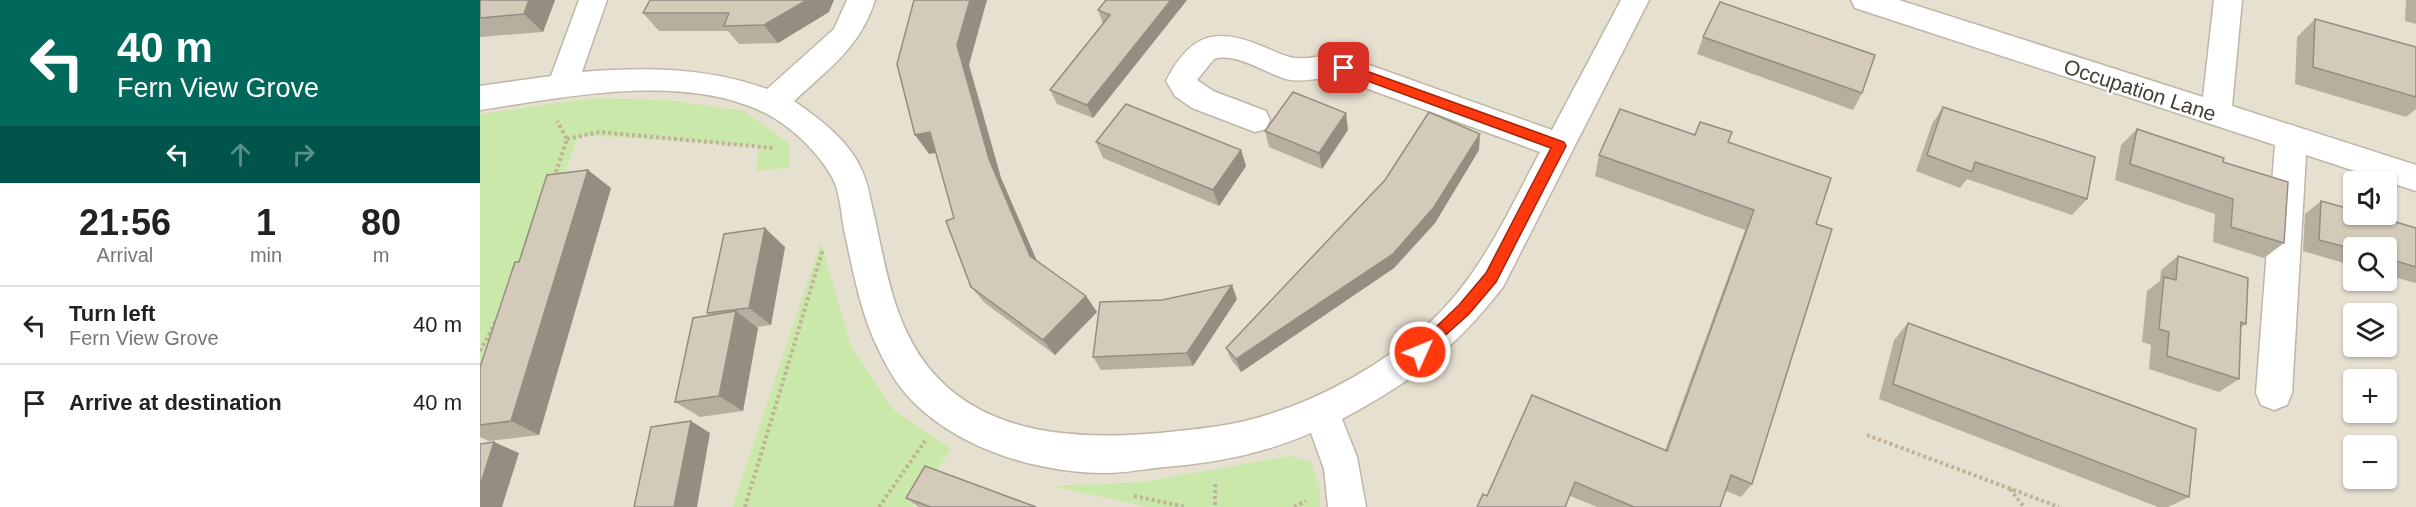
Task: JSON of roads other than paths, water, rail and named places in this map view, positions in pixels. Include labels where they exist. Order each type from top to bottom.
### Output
[{"type":"street","points":[[562,86],[593,0]]},
{"type":"street","points":[[774,101],[844,38],[861,0]]},
{"type":"street","points":[[480,98],[562,86],[627,80],[680,80],[723,86],[774,101],[809,126],[835,151],[848,174],[887,332],[917,381],[947,408],[995,435],[1042,449],[1099,455],[1214,446],[1272,431],[1319,412],[1420,352],[1464,310],[1491,278],[1635,0]]},
{"type":"street","name":"Occupation Lane","points":[[1866,0],[2416,178]]},
{"type":"street","points":[[2216,115],[2228,0]]},
{"type":"street","points":[[1255,120],[1193,95],[1184,89],[1181,81],[1197,57],[1218,46],[1234,45],[1290,69],[1308,69],[1326,65],[1344,68],[1559,146]]},
{"type":"street","points":[[2274,393],[2291,139]]},
{"type":"street","points":[[1319,412],[1334,437],[1346,478],[1347,507]]}]
